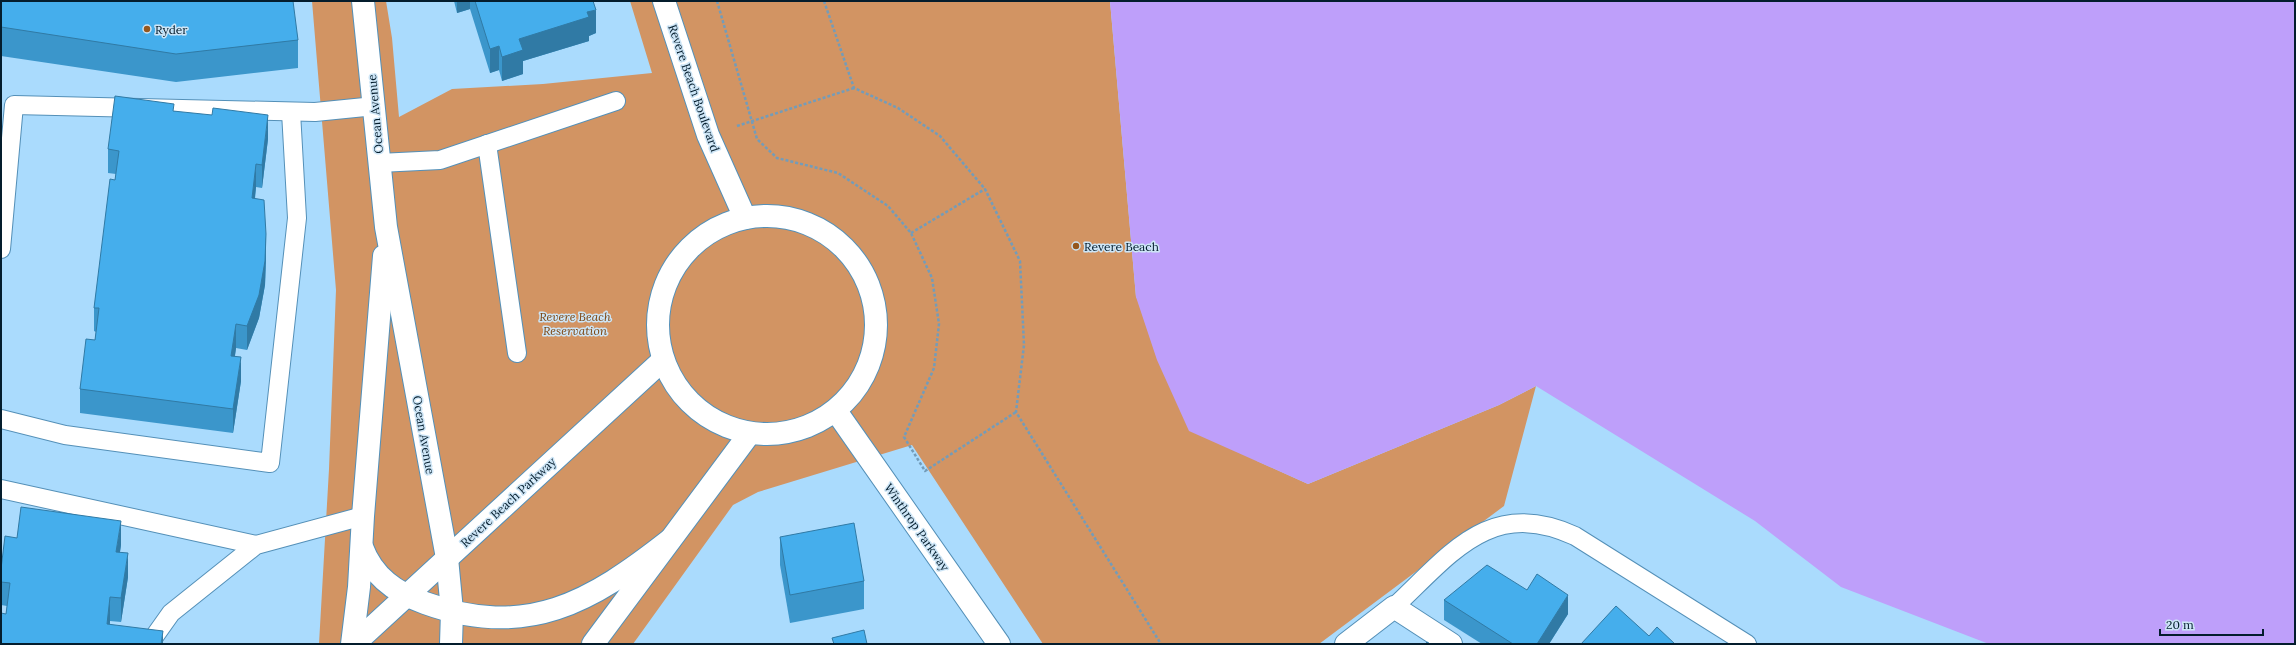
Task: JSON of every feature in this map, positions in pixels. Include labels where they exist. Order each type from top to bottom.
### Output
[{"type":"main road","name":"Ocean Avenue","points":[[364,1],[386,227],[447,558],[452,611],[451,644]]},
{"type":"main road","name":"Revere Beach Boulevard","points":[[664,1],[708,135],[745,218]]},
{"type":"main road","points":[[770,216],[799,220],[821,230],[843,246],[861,270],[872,294],[875,314],[874,347],[858,387],[836,411],[820,421],[800,429],[770,435],[750,433],[720,424],[702,413],[674,384],[663,360],[657,330],[658,308],[663,289],[672,270],[687,250],[700,239],[720,226],[745,218],[770,216]]},
{"type":"main road","name":"Ocean Avenue","points":[[353,644],[358,605],[363,516],[386,227]]},
{"type":"main road","name":"Revere Beach Parkway","points":[[353,644],[663,360]]},
{"type":"main road","name":"Winthrop Parkway","points":[[836,411],[999,644]]},
{"type":"main road","points":[[593,644],[750,433]]},
{"type":"main road","points":[[361,545],[366,557],[378,575],[406,596],[452,611],[491,618],[509,619],[544,614],[578,600],[635,568],[670,540]]},
{"type":"main road","points":[[1346,644],[1394,607],[1451,644]]},
{"type":"lane","points":[[379,163],[440,160],[616,101]]},
{"type":"lane","points":[[1,249],[14,105],[291,112],[315,112],[375,106]]},
{"type":"lane","points":[[1,419],[65,435],[270,463],[297,218],[291,112]]},
{"type":"lane","points":[[487,144],[517,353]]},
{"type":"lane","points":[[1,489],[256,545]]},
{"type":"lane","points":[[148,644],[171,613],[256,545],[363,516]]},
{"type":"lane","points":[[1394,607],[1457,549],[1477,535],[1507,523],[1529,522],[1553,526],[1575,536],[1747,644]]},
{"type":"path","points":[[717,1],[757,139],[777,158],[838,173],[888,206],[911,233],[932,278],[939,324],[934,368],[904,437],[926,471],[1016,412]]},
{"type":"path","points":[[824,1],[854,88]]},
{"type":"path","points":[[730,128],[854,88],[898,108],[940,136],[985,189],[1020,261],[1024,345],[1016,412],[1161,644]]},
{"type":"path","points":[[911,233],[985,189]]},
{"type":"green space","name":"Revere Beach Reservation","points":[[312,1],[386,1],[392,38],[399,117],[452,89],[543,84],[652,73],[630,1],[1110,1],[1136,297],[1257,461],[1308,484],[1499,405],[1536,386],[1504,506],[1319,644],[1043,644],[912,445],[758,492],[733,505],[633,644],[319,644],[329,469],[336,290]]},
{"type":"shaded area","points":[[1110,1],[2295,1],[2295,644],[1989,644],[1841,587],[1755,521],[1536,386],[1499,405],[1308,484],[1189,431],[1157,360],[1136,297]]},
{"type":"building","points":[[1,1],[293,1],[298,40],[176,54],[1,27]]},
{"type":"building","points":[[475,1],[593,1],[596,10],[587,12],[589,17],[519,39],[523,50],[502,57],[499,46],[490,49]]},
{"type":"building","points":[[115,96],[174,104],[173,111],[212,115],[213,108],[268,115],[262,165],[256,164],[252,198],[264,200],[266,234],[265,261],[259,295],[247,326],[236,324],[231,356],[241,357],[233,409],[80,389],[86,339],[95,340],[99,308],[94,308],[110,179],[115,180],[119,151],[108,149]]},
{"type":"building","points":[[21,507],[121,521],[116,552],[128,553],[121,598],[110,597],[107,624],[163,631],[161,644],[1,644],[1,613],[6,614],[10,583],[1,582],[5,536],[17,538]]},
{"type":"building","points":[[854,523],[864,581],[790,595],[780,537]]},
{"type":"building","points":[[1487,565],[1527,590],[1537,574],[1568,595],[1537,644],[1513,644],[1444,600]]},
{"type":"building","points":[[1616,606],[1649,636],[1657,627],[1675,644],[1581,644]]},
{"type":"building","points":[[864,630],[867,644],[834,644],[832,638]]},
{"type":"place","name":"Ryder","points":[[147,29]]},
{"type":"place","name":"Revere Beach","points":[[1076,246]]}]
